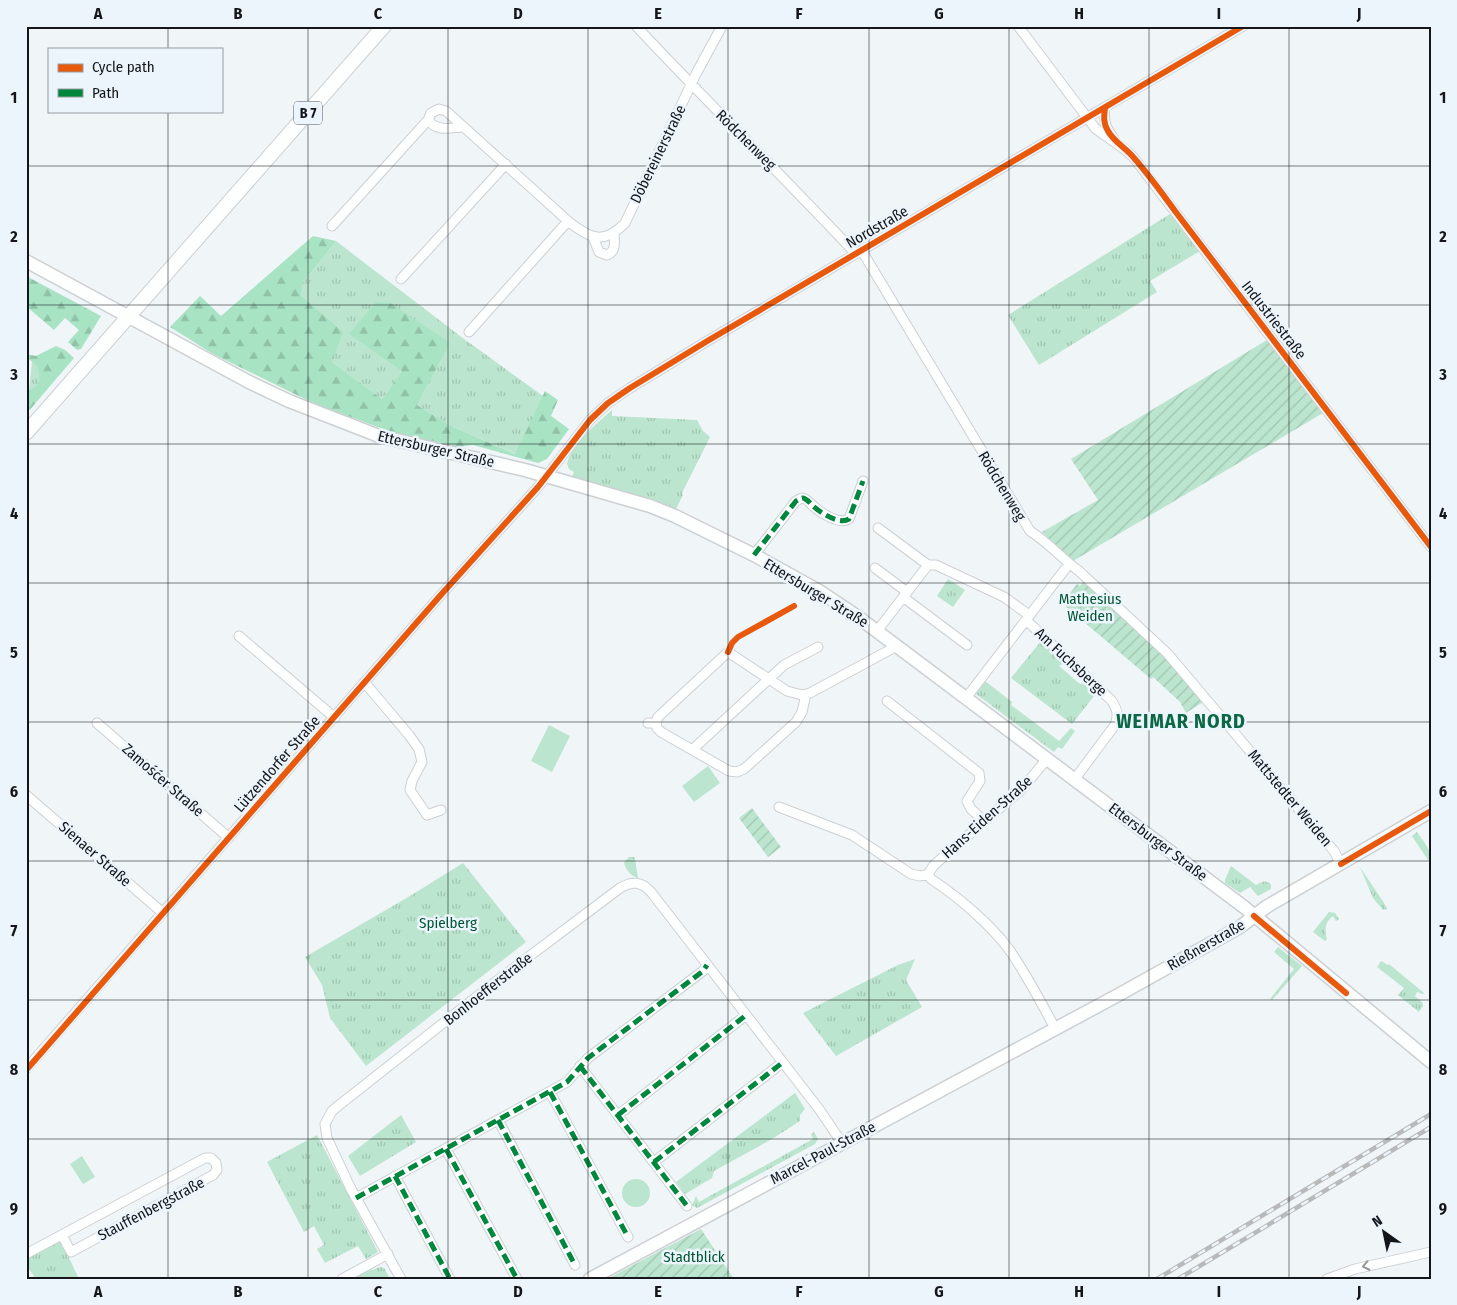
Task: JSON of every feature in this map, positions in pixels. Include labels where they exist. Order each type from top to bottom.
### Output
[{"type":"main road","name":"B 7","points":[[26,433],[384,26]]},
{"type":"street","name":"Rödchenweg","points":[[636,26],[691,85],[859,253],[1030,531],[1042,538],[1069,564]]},
{"type":"street","name":"Döbereinerstraße","points":[[614,233],[625,222],[712,42],[722,26]]},
{"type":"street","name":"Industriestraße","points":[[1018,26],[1100,132],[1125,148],[1134,158],[1431,546]]},
{"type":"street","name":"Nordstraße","points":[[547,476],[590,420],[608,403],[630,388],[1243,26]]},
{"type":"street","name":"Industriestraße","points":[[1105,108],[1103,119],[1106,129],[1116,142]]},
{"type":"street","points":[[332,226],[428,120],[431,113],[439,109],[446,111],[583,233],[593,237],[603,237],[614,233],[615,247],[612,252],[607,255],[599,252],[593,237]]},
{"type":"street","points":[[428,120],[432,126],[437,128],[463,127]]},
{"type":"street","points":[[401,279],[506,164]]},
{"type":"street","points":[[469,332],[568,221]]},
{"type":"street","name":"Ettersburger Straße","points":[[26,261],[249,382],[330,418],[386,438],[547,476],[650,506],[675,516],[754,555],[838,603],[877,631],[1212,883],[1431,1062]]},
{"type":"street","name":"Lützendorfer Straße","points":[[27,1068],[547,476]]},
{"type":"street","name":"Ettersburger Straße","points":[[754,555],[800,498],[804,498],[820,512],[834,519],[846,521],[851,516],[863,481]]},
{"type":"street","name":"Am Fuchsberge","points":[[878,528],[928,565],[936,565],[1004,597],[1106,694],[1115,705],[1118,718],[1115,725],[1074,780]]},
{"type":"street","points":[[966,698],[1069,564]]},
{"type":"street","name":"Mattstedter Weiden","points":[[1069,564],[1168,654],[1185,677],[1208,701],[1334,851],[1341,864]]},
{"type":"street","points":[[905,594],[928,565]]},
{"type":"street","points":[[875,568],[967,645]]},
{"type":"street","name":"Ettersburger Straße","points":[[877,631],[905,594]]},
{"type":"street","name":"Lützendorfer Straße","points":[[239,636],[335,718]]},
{"type":"street","points":[[692,750],[784,665],[818,646]]},
{"type":"street","points":[[806,694],[802,712],[796,722],[741,771],[734,773],[661,732],[652,723],[728,652],[787,691],[794,694],[806,694],[897,646]]},
{"type":"street","points":[[365,683],[383,702],[419,749],[422,762],[412,781],[410,790],[412,794],[427,815],[440,810]]},
{"type":"street","points":[[887,701],[979,773],[980,781],[967,801],[971,809],[984,821]]},
{"type":"street","name":"Zamośćer Straße","points":[[97,723],[229,838]]},
{"type":"street","name":"Hans-Eiden-Straße","points":[[928,874],[934,865],[1021,790],[1047,759]]},
{"type":"street","name":"Sienaer Straße","points":[[26,795],[163,913]]},
{"type":"street","points":[[779,807],[852,835],[916,876],[928,874],[931,879],[984,922],[1002,942],[1015,959],[1055,1028]]},
{"type":"street","name":"Rießnerstraße","points":[[1055,1028],[1240,927],[1266,908],[1431,811]]},
{"type":"street","name":"Bonhoefferstraße","points":[[401,1279],[356,1198],[326,1138],[326,1124],[332,1111],[494,983],[629,883],[638,883],[647,887],[745,1016],[819,1109],[842,1144]]},
{"type":"street","points":[[356,1198],[567,1082],[588,1058],[703,971],[707,965]]},
{"type":"street","points":[[618,1114],[745,1016]]},
{"type":"street","name":"Marcel-Paul-Straße","points":[[590,1279],[1055,1028]]},
{"type":"street","points":[[654,1162],[782,1063]]},
{"type":"street","points":[[580,1066],[686,1206]]},
{"type":"street","points":[[550,1092],[628,1237]]},
{"type":"street","points":[[498,1120],[576,1265]]},
{"type":"street","points":[[446,1149],[517,1279]]},
{"type":"street","name":"Stauffenbergstraße","points":[[26,1254],[205,1158],[211,1158],[216,1163],[217,1170],[213,1175],[71,1252],[62,1235]]},
{"type":"street","points":[[395,1176],[450,1279]]},
{"type":"street","points":[[1327,1279],[1355,1269],[1431,1252]]},
{"type":"street","points":[[342,1279],[388,1254]]},
{"type":"green space","points":[[1170,214],[1200,251],[1150,281],[1157,292],[1039,365],[1008,315]]},
{"type":"green space","points":[[313,236],[336,241],[303,283],[301,296],[343,332],[332,362],[382,399],[402,371],[349,334],[376,302],[390,303],[450,343],[417,405],[449,425],[515,454],[545,391],[558,400],[551,416],[569,429],[547,459],[538,463],[473,445],[458,447],[397,434],[315,404],[213,354],[170,327],[200,296],[221,316]]},
{"type":"green space","points":[[336,241],[460,336],[543,396],[516,454],[449,425],[417,405],[450,342],[402,371],[382,399],[332,362],[301,296],[303,283]]},
{"type":"green space","points":[[26,276],[101,316],[81,349],[77,350],[68,342],[79,330],[65,318],[54,330],[26,306]]},
{"type":"green space","points":[[1267,340],[1323,413],[1073,561],[1042,532],[1098,500],[1071,459]]},
{"type":"green space","points":[[56,346],[65,350],[74,358],[27,413],[26,392],[36,385],[39,375],[36,365],[26,358],[26,354],[36,356]]},
{"type":"green space","points":[[32,361],[38,369],[39,377],[36,385],[29,392]]},
{"type":"green space","points":[[612,410],[612,416],[697,420],[703,431],[710,437],[675,511],[572,477],[574,472],[569,469],[567,464],[573,450],[585,435]]},
{"type":"green space","points":[[948,579],[965,590],[953,607],[937,596]]},
{"type":"green space","name":"Mathesius Weiden","points":[[1084,581],[1163,655],[1203,702],[1186,713],[1180,702],[1153,677],[1151,679],[1057,599],[1064,602],[1077,584],[1080,586]]},
{"type":"green space","points":[[1042,640],[1066,662],[1059,666],[1080,684],[1087,682],[1098,691],[1072,724],[1011,678]]},
{"type":"green space","points":[[985,681],[1012,702],[1011,705],[1059,741],[1071,728],[1075,731],[1062,749],[1058,747],[1054,752],[976,694]]},
{"type":"green space","points":[[549,725],[570,736],[552,772],[531,761]]},
{"type":"green space","points":[[708,766],[720,783],[694,802],[682,786]]},
{"type":"green space","points":[[752,808],[781,847],[768,857],[739,818]]},
{"type":"green space","points":[[1417,832],[1429,851],[1431,858],[1428,860],[1412,836]]},
{"type":"green space","points":[[629,857],[634,857],[635,859],[638,878],[631,874],[626,867],[624,862]]},
{"type":"green space","name":"Spielberg","points":[[463,863],[526,942],[366,1066],[330,1018],[322,985],[305,957]]},
{"type":"green space","points":[[1231,866],[1256,885],[1267,882],[1271,885],[1271,889],[1258,896],[1250,887],[1240,893],[1225,883]]},
{"type":"green space","points":[[1360,867],[1387,909],[1383,910],[1373,898]]},
{"type":"green space","points":[[1329,912],[1335,913],[1339,919],[1336,921],[1333,916],[1328,921],[1325,929],[1327,939],[1325,941],[1313,932]]},
{"type":"green space","points":[[1278,947],[1302,966],[1272,1000],[1270,999],[1294,969],[1274,952]]},
{"type":"green space","points":[[915,959],[906,980],[922,1007],[836,1056],[803,1013],[898,965]]},
{"type":"green space","points":[[1381,961],[1389,964],[1424,993],[1417,992],[1415,996],[1422,1002],[1423,1006],[1419,1012],[1398,995],[1404,988],[1377,967]]},
{"type":"green space","points":[[795,1093],[805,1109],[800,1115],[800,1121],[714,1171],[712,1178],[685,1194],[676,1182]]},
{"type":"green space","points":[[401,1115],[416,1142],[360,1176],[348,1156]]},
{"type":"green space","points":[[814,1132],[818,1139],[815,1144],[697,1208],[692,1205],[696,1196],[699,1202],[813,1139],[811,1134]]},
{"type":"green space","points":[[317,1135],[378,1252],[366,1259],[358,1246],[325,1263],[317,1249],[324,1245],[314,1226],[304,1232],[267,1162]]},
{"type":"green space","points":[[82,1156],[95,1177],[83,1184],[70,1164]]},
{"type":"green space","points":[[636,1179],[646,1183],[650,1193],[646,1203],[636,1207],[626,1203],[622,1193],[626,1183]]},
{"type":"green space","name":"Stadtblick","points":[[701,1229],[734,1279],[607,1279]]},
{"type":"green space","points":[[58,1242],[62,1243],[79,1279],[36,1279],[26,1265],[26,1258]]},
{"type":"green space","points":[[384,1268],[390,1279],[352,1279],[371,1269]]},
{"type":"railway","points":[[1157,1279],[1431,1114]]},
{"type":"railway","points":[[1178,1279],[1431,1127]]},
{"type":"marked path","points":[[754,555],[796,501],[801,498],[806,499],[825,515],[840,520],[849,519],[863,481]]},
{"type":"marked path","points":[[356,1198],[567,1082],[588,1058],[703,971],[707,965]]},
{"type":"marked path","points":[[618,1115],[745,1016]]},
{"type":"marked path","points":[[654,1162],[782,1063]]},
{"type":"marked path","points":[[580,1066],[687,1206]]},
{"type":"marked path","points":[[550,1092],[628,1237]]},
{"type":"marked path","points":[[498,1120],[575,1265]]},
{"type":"marked path","points":[[446,1149],[517,1279]]},
{"type":"marked path","points":[[395,1176],[450,1279]]},
{"type":"cycle path","points":[[28,1068],[439,597],[538,487],[590,420],[608,403],[709,340],[1243,26]]},
{"type":"cycle path","points":[[1105,108],[1106,128],[1111,135],[1131,154],[1150,177],[1431,547]]},
{"type":"cycle path","points":[[728,652],[732,643],[738,637],[794,606]]},
{"type":"cycle path","points":[[1341,864],[1431,811]]},
{"type":"cycle path","points":[[1254,916],[1346,993]]},
{"type":"district","name":"WEIMAR NORD","points":[[1181,721]]}]
